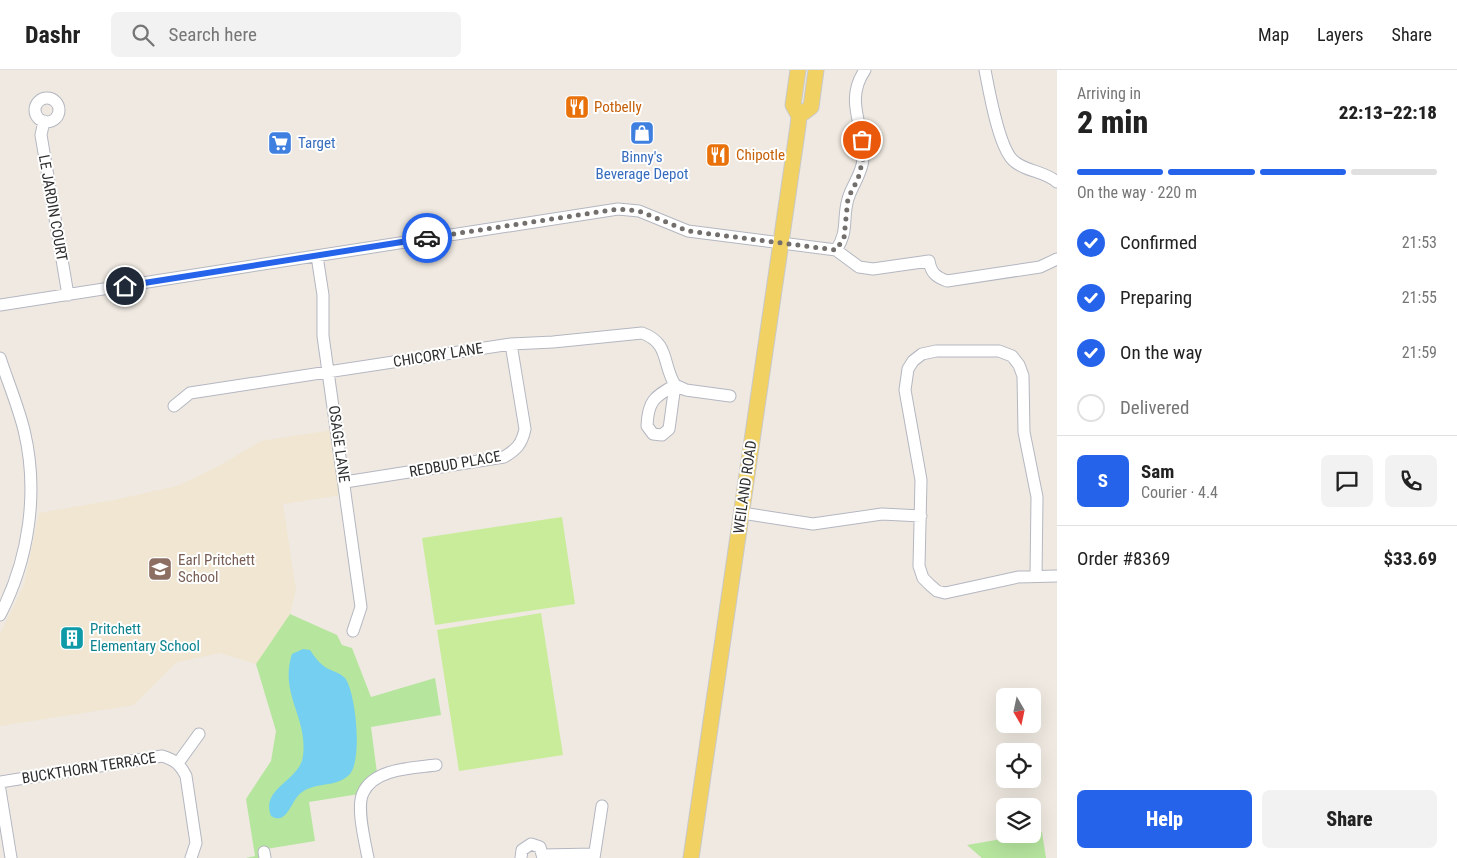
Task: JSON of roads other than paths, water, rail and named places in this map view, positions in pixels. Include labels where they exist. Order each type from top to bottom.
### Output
[{"type":"main road","name":"WEILAND ROAD","points":[[691,858],[799,116],[793,106],[798,70]]},
{"type":"main road","name":"WEILAND ROAD","points":[[799,116],[811,107],[816,70]]},
{"type":"street","points":[[836,250],[844,238],[848,198],[858,179],[863,159],[854,102],[860,77],[865,70]]},
{"type":"street","points":[[985,70],[994,120],[1012,161],[1024,168],[1047,174],[1057,182]]},
{"type":"street","name":"LE JARDIN COURT","points":[[44,121],[41,134],[68,295]]},
{"type":"street","points":[[0,305],[618,209],[639,211],[688,231],[836,250],[859,267],[873,269],[928,262],[930,270],[936,277],[947,281],[1040,267],[1057,259]]},
{"type":"street","name":"OSAGE LANE","points":[[317,256],[323,296],[323,336],[345,482],[352,550],[362,607],[352,632]]},
{"type":"street","name":"CHICORY LANE","points":[[174,406],[190,393],[511,344],[553,342],[642,333],[651,336],[663,350],[667,368],[675,385],[686,390],[730,396]]},
{"type":"street","name":"REDBUD PLACE","points":[[345,482],[504,457],[514,452],[522,441],[524,429],[511,344]]},
{"type":"street","points":[[1036,576],[1036,485],[1024,432],[1023,376],[1019,365],[1012,356],[989,350],[936,351],[922,354],[908,369],[905,390],[920,480],[919,566],[923,578],[937,591],[945,593],[958,592],[998,581],[1036,576],[1057,576]]},
{"type":"street","points":[[0,358],[24,432],[31,495],[25,546],[14,588],[0,615]]},
{"type":"street","points":[[742,513],[813,524],[882,514],[921,516]]},
{"type":"street","name":"BUCKTHORN TERRACE","points":[[178,762],[199,734]]},
{"type":"street","name":"BUCKTHORN TERRACE","points":[[0,782],[162,756],[178,762],[186,776],[196,843],[191,858]]},
{"type":"street","points":[[368,858],[361,817],[362,793],[373,780],[390,772],[436,765]]},
{"type":"street","points":[[0,790],[12,858]]},
{"type":"street","points":[[521,858],[522,850],[531,844],[540,847],[543,857],[594,856],[602,806]]},
{"type":"water","points":[[303,649],[310,650],[323,665],[343,676],[349,686],[355,711],[356,756],[349,775],[337,782],[309,788],[297,797],[284,816],[276,818],[271,816],[269,806],[271,798],[295,772],[303,756],[302,729],[291,694],[289,668],[292,654]]},
{"type":"place","name":"Potbelly","points":[[577,107]]},
{"type":"place","name":"Binny's Beverage Depot","points":[[642,133]]},
{"type":"place","name":"Target","points":[[280,143]]},
{"type":"place","name":"Chipotle","points":[[718,155]]},
{"type":"place","name":"Earl Pritchett School","points":[[160,569]]},
{"type":"place","name":"Pritchett Elementary School","points":[[72,638]]}]
